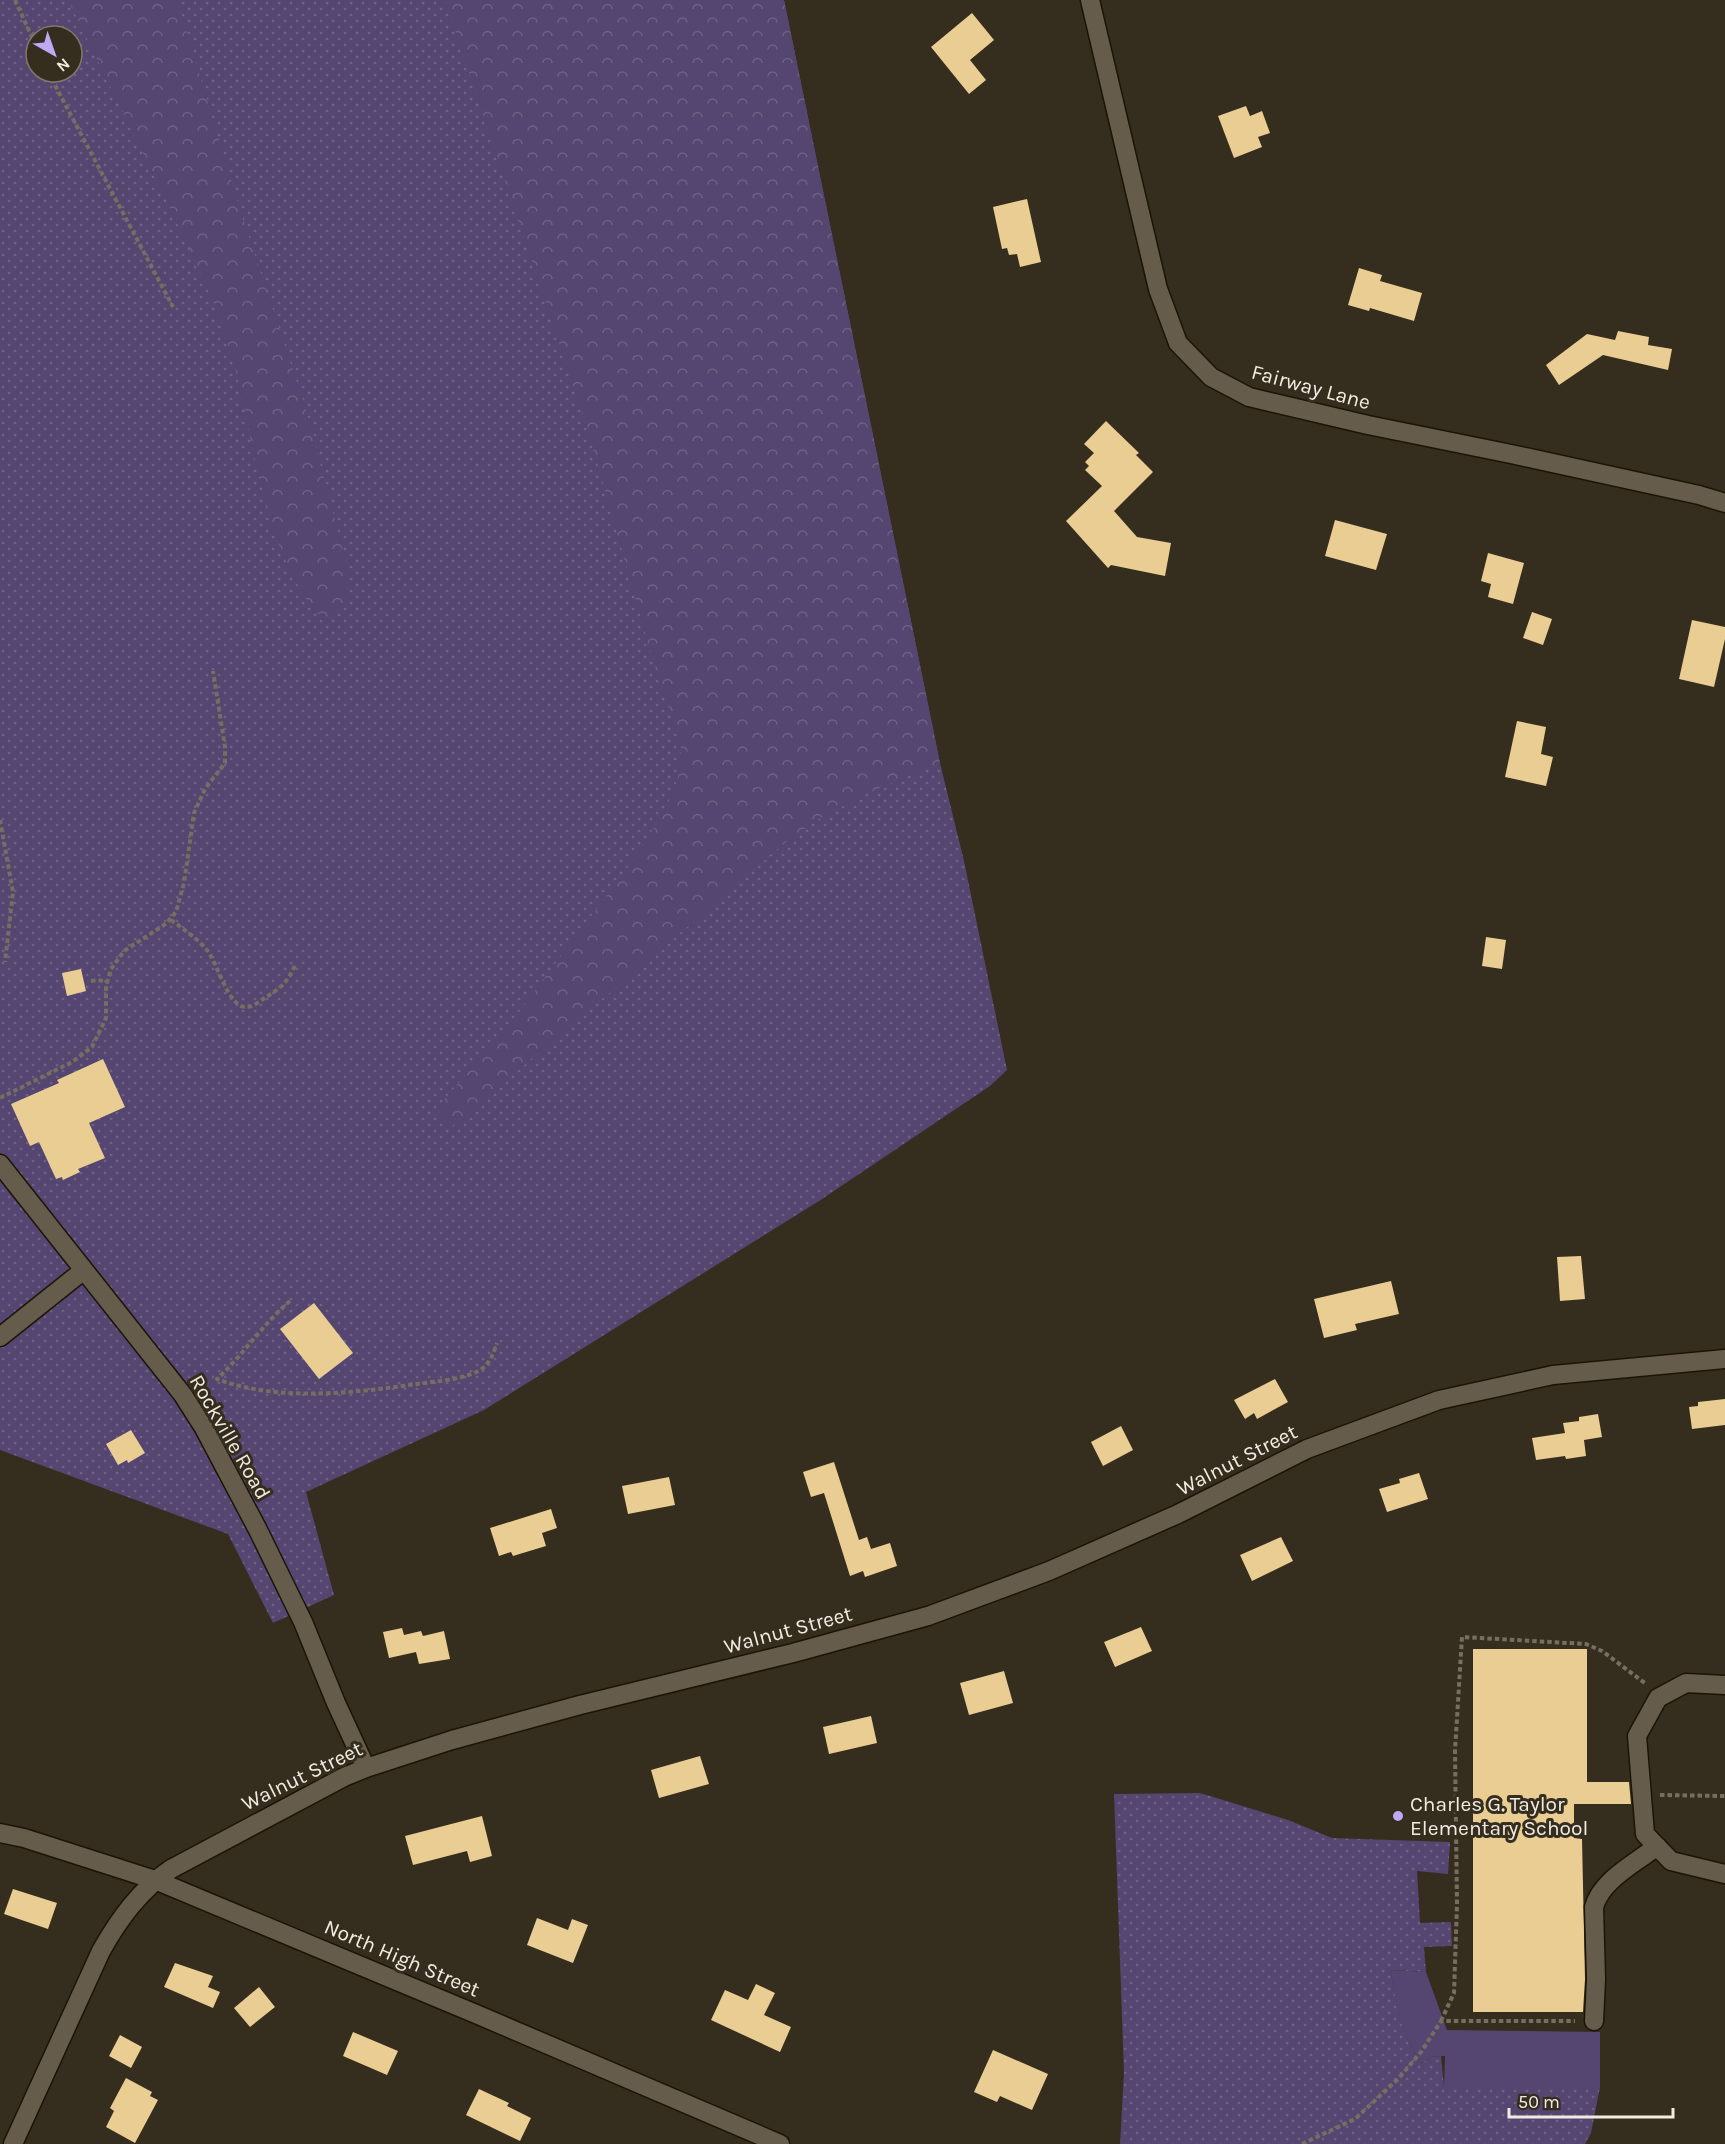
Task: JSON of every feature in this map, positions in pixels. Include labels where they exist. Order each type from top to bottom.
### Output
[{"type":"street","name":"Fairway Lane","points":[[1090,0],[1158,289],[1178,343],[1211,377],[1249,397],[1368,425],[1699,495],[1725,503]]},
{"type":"street","name":"Rockville Road","points":[[0,1164],[183,1395],[204,1428],[303,1622],[366,1768]]},
{"type":"street","points":[[0,1337],[84,1270]]},
{"type":"street","name":"Walnut Street","points":[[13,2144],[101,1951],[124,1914],[140,1894],[171,1869],[344,1777],[452,1740],[928,1616],[1049,1571],[1146,1529],[1307,1449],[1439,1400],[1553,1376],[1725,1359]]},
{"type":"street","points":[[1725,1685],[1686,1683],[1658,1698],[1638,1736],[1645,1834],[1671,1861],[1725,1874]]},
{"type":"street","name":"North High Street","points":[[0,1833],[24,1838],[155,1880],[780,2144]]},
{"type":"street","points":[[1594,2021],[1596,1979],[1594,1907],[1597,1898],[1616,1877],[1657,1846]]},
{"type":"path","points":[[15,0],[26,24]]},
{"type":"path","points":[[54,84],[173,307]]},
{"type":"path","points":[[0,1098],[72,1062],[92,1047],[106,1018],[107,982],[111,969],[124,951],[171,920],[180,903],[196,806],[225,763],[225,747],[213,671]]},
{"type":"path","points":[[0,819],[13,892],[5,962]]},
{"type":"path","points":[[171,920],[206,949],[215,963],[226,990],[238,1005],[245,1007],[254,1005],[280,988],[288,981],[296,963]]},
{"type":"path","points":[[91,981],[107,982]]},
{"type":"path","points":[[290,1300],[271,1317],[230,1367],[217,1379],[245,1389],[313,1394],[389,1388],[469,1375],[482,1368],[491,1359],[497,1343]]},
{"type":"path","points":[[1302,2144],[1355,2119],[1398,2079],[1421,2052],[1441,2021],[1454,1993],[1457,1904],[1455,1751],[1462,1637],[1586,1644],[1602,1652],[1651,1688]]},
{"type":"path","points":[[1642,1795],[1725,1796]]},
{"type":"path","points":[[1441,2021],[1594,2021]]},
{"type":"green space","points":[[0,0],[784,0],[940,763],[964,861],[1007,1070],[990,1086],[819,1201],[484,1410],[306,1492],[334,1595],[273,1623],[228,1534],[0,1450]]},
{"type":"green space","points":[[68,0],[177,0],[243,219],[305,406],[348,569],[347,599],[328,618],[314,612],[292,575],[274,534],[257,470],[235,366],[215,306],[183,235],[84,33],[84,24],[80,24]]},
{"type":"green space","points":[[445,0],[784,0],[940,763],[866,794],[819,819],[783,844],[451,1127],[438,1120],[442,1102],[510,1024],[628,867],[665,811],[678,778],[681,747],[649,647],[587,427]]},
{"type":"green space","points":[[1200,1793],[1288,1820],[1332,1838],[1450,1842],[1448,1874],[1417,1871],[1420,1923],[1451,1922],[1452,1946],[1424,1947],[1426,1972],[1390,1970],[1404,2031],[1422,2063],[1431,2057],[1441,2056],[1444,2087],[1600,2087],[1591,2133],[1585,2144],[1120,2144],[1124,2072],[1114,1794]]},
{"type":"green space","points":[[1390,1970],[1426,1972],[1447,2030],[1600,2032],[1600,2087],[1444,2087],[1445,2056],[1431,2057],[1422,2063],[1415,2053],[1400,2019]]},
{"type":"building","points":[[972,13],[994,40],[970,60],[986,80],[969,94],[931,47]]},
{"type":"building","points":[[1246,106],[1250,116],[1262,111],[1270,133],[1258,137],[1262,147],[1234,158],[1218,116]]},
{"type":"building","points":[[1027,199],[1041,262],[1020,267],[1017,254],[1009,255],[1007,248],[1002,249],[993,207]]},
{"type":"building","points":[[1359,268],[1382,275],[1380,281],[1422,293],[1414,321],[1370,308],[1369,311],[1348,305]]},
{"type":"building","points":[[1618,331],[1649,337],[1648,345],[1672,349],[1668,370],[1603,355],[1559,385],[1546,365],[1587,334],[1615,340]]},
{"type":"building","points":[[1106,421],[1139,453],[1136,455],[1153,472],[1114,511],[1137,537],[1171,543],[1165,576],[1111,565],[1108,568],[1066,521],[1102,486],[1085,470],[1089,466],[1085,462],[1094,453],[1084,444]]},
{"type":"building","points":[[1335,520],[1387,534],[1376,570],[1325,556]]},
{"type":"building","points":[[1488,553],[1524,563],[1513,604],[1488,597],[1491,584],[1481,581]]},
{"type":"building","points":[[1532,612],[1552,619],[1543,645],[1523,638]]},
{"type":"building","points":[[1692,620],[1725,627],[1725,639],[1714,687],[1679,679]]},
{"type":"building","points":[[1517,721],[1546,727],[1541,754],[1553,757],[1546,786],[1505,777]]},
{"type":"building","points":[[1486,937],[1506,940],[1502,969],[1482,966]]},
{"type":"building","points":[[81,969],[86,991],[67,996],[62,973]]},
{"type":"building","points":[[103,1059],[125,1107],[89,1123],[105,1158],[78,1169],[80,1172],[63,1180],[62,1177],[56,1179],[39,1142],[30,1146],[11,1104],[59,1083],[57,1080]]},
{"type":"building","points":[[1581,1256],[1585,1299],[1560,1301],[1557,1257]]},
{"type":"building","points":[[1391,1281],[1399,1314],[1355,1324],[1357,1330],[1324,1338],[1314,1299]]},
{"type":"building","points":[[314,1303],[353,1353],[319,1379],[280,1329]]},
{"type":"building","points":[[1275,1379],[1288,1402],[1257,1419],[1254,1413],[1245,1419],[1234,1400]]},
{"type":"building","points":[[1725,1399],[1725,1425],[1692,1429],[1689,1407],[1698,1406],[1698,1402]]},
{"type":"building","points":[[1598,1414],[1602,1437],[1584,1440],[1586,1456],[1536,1460],[1532,1438],[1565,1433],[1563,1423],[1579,1421],[1579,1417]]},
{"type":"building","points":[[1121,1426],[1133,1450],[1103,1466],[1091,1442]]},
{"type":"building","points":[[131,1430],[145,1453],[128,1463],[127,1460],[118,1465],[106,1444]]},
{"type":"building","points":[[834,1462],[859,1540],[867,1537],[871,1549],[890,1543],[897,1566],[865,1577],[863,1571],[850,1576],[824,1493],[811,1497],[803,1472]]},
{"type":"building","points":[[1419,1473],[1428,1499],[1387,1512],[1379,1489],[1400,1483],[1399,1479]]},
{"type":"building","points":[[669,1477],[675,1505],[628,1514],[622,1486]]},
{"type":"building","points":[[551,1509],[557,1528],[542,1533],[546,1546],[513,1556],[511,1552],[499,1556],[490,1528]]},
{"type":"building","points":[[1281,1537],[1293,1561],[1252,1581],[1240,1555]]},
{"type":"building","points":[[1141,1627],[1152,1651],[1115,1667],[1104,1642]]},
{"type":"building","points":[[402,1628],[404,1635],[421,1631],[423,1636],[444,1631],[450,1659],[419,1664],[416,1652],[389,1658],[383,1632]]},
{"type":"building","points":[[1473,1649],[1587,1649],[1587,1782],[1629,1782],[1631,1804],[1574,1804],[1574,1838],[1582,1839],[1585,1979],[1583,2012],[1473,2012]]},
{"type":"building","points":[[1004,1671],[1013,1703],[969,1715],[960,1683]]},
{"type":"building","points":[[871,1716],[877,1743],[829,1754],[823,1727]]},
{"type":"building","points":[[700,1756],[709,1784],[659,1798],[651,1770]]},
{"type":"building","points":[[482,1816],[492,1856],[470,1862],[467,1851],[413,1865],[405,1836]]},
{"type":"building","points":[[13,1889],[57,1903],[48,1929],[4,1914]]},
{"type":"building","points":[[537,1918],[568,1930],[572,1919],[588,1925],[573,1963],[527,1945]]},
{"type":"building","points":[[175,1963],[213,1976],[208,1987],[220,1992],[213,2008],[164,1987]]},
{"type":"building","points":[[756,1984],[775,1993],[764,2015],[791,2027],[780,2052],[711,2020],[725,1990],[748,2000]]},
{"type":"building","points":[[259,1987],[275,2007],[250,2027],[234,2008]]},
{"type":"building","points":[[353,2032],[398,2051],[387,2075],[343,2056]]},
{"type":"building","points":[[120,2035],[142,2047],[131,2068],[109,2056]]},
{"type":"building","points":[[993,2050],[1048,2074],[1032,2110],[1000,2096],[997,2102],[974,2092]]},
{"type":"building","points":[[126,2078],[152,2092],[150,2096],[158,2100],[135,2143],[106,2127],[114,2111],[110,2108]]},
{"type":"building","points":[[479,2089],[509,2103],[507,2106],[531,2118],[520,2141],[466,2115]]},
{"type":"place","name":"Charles G. Taylor Elementary School","points":[[1398,1816]]}]
